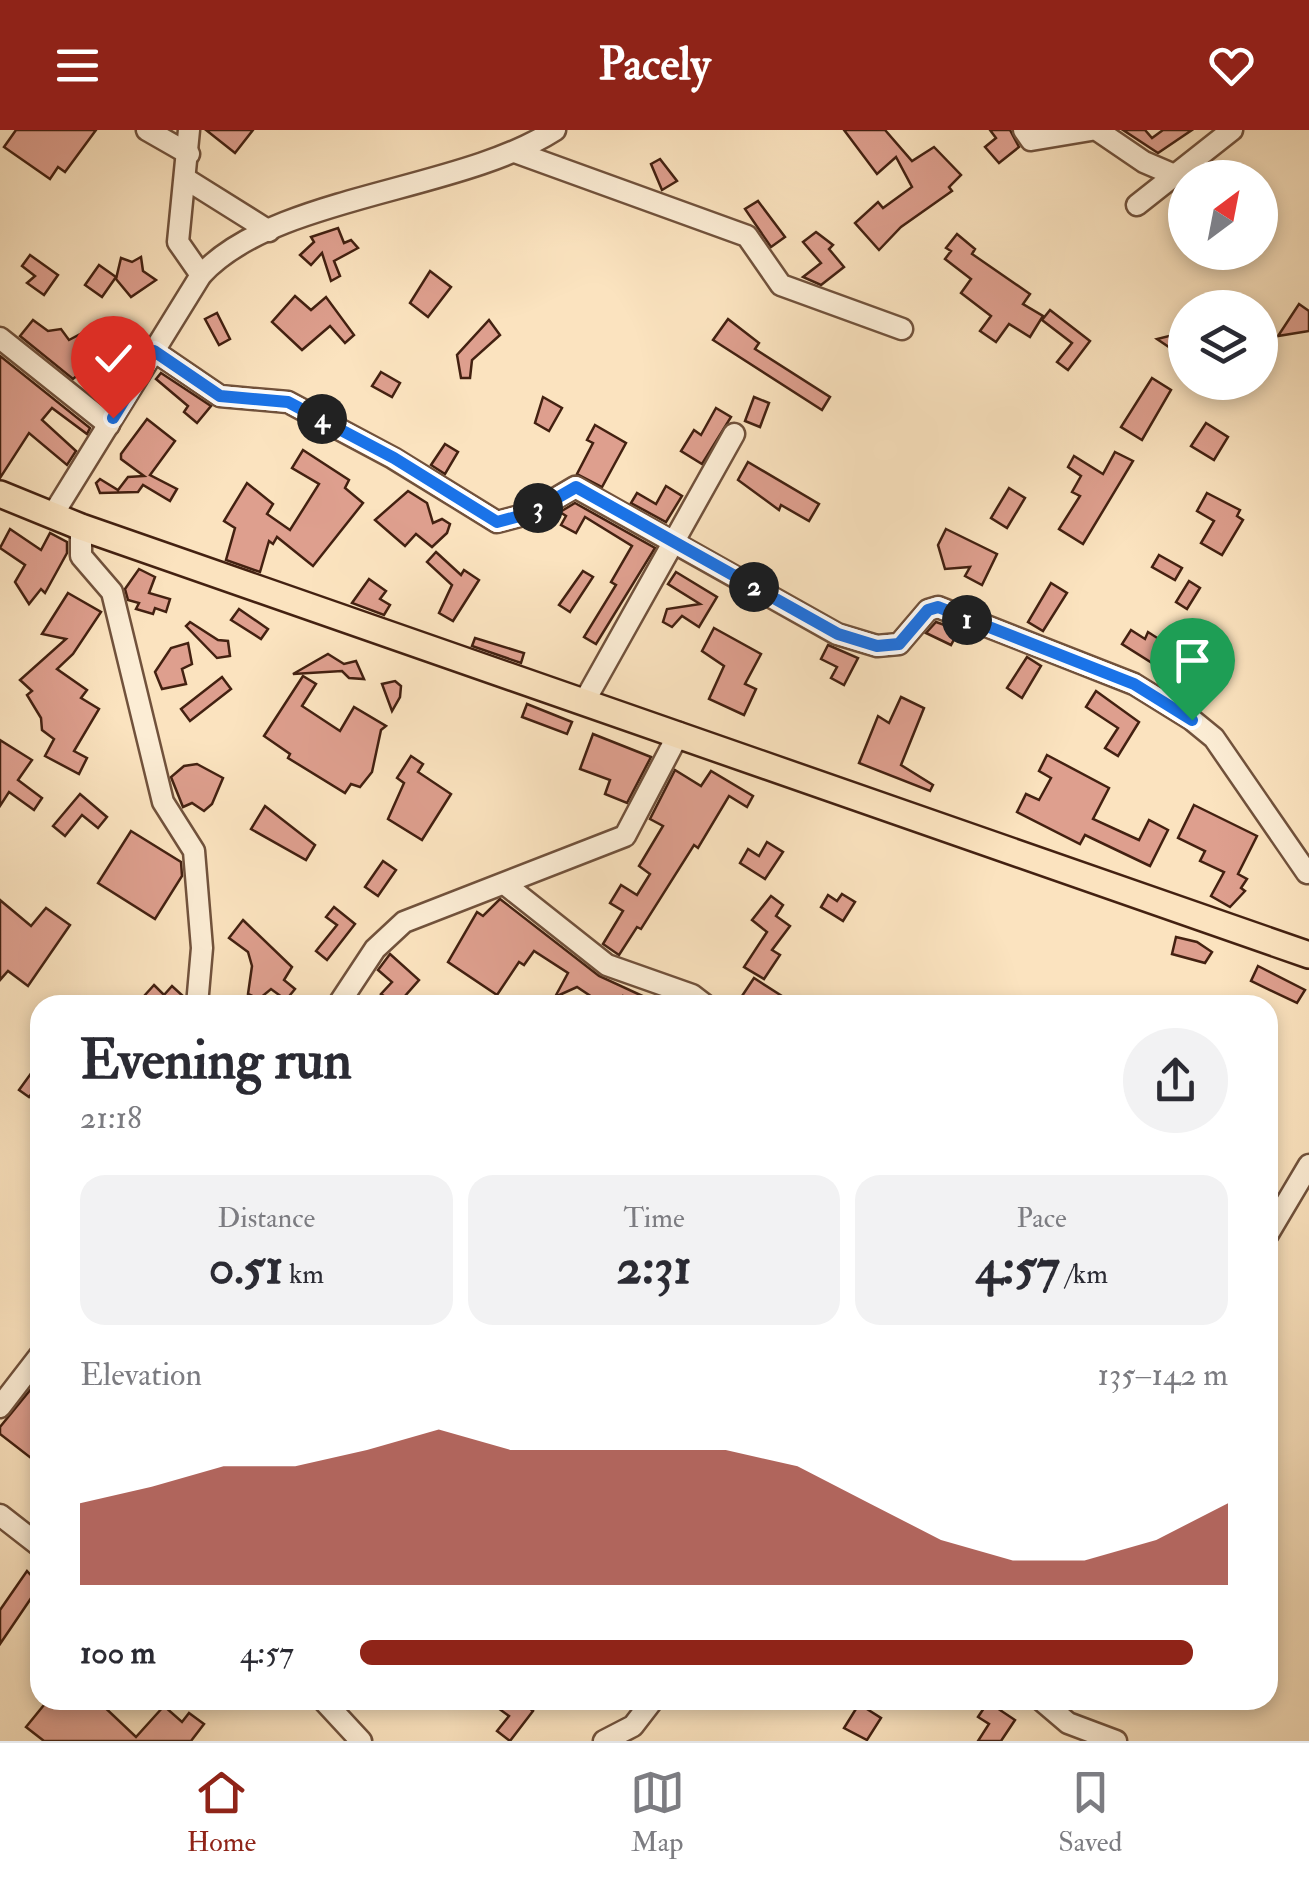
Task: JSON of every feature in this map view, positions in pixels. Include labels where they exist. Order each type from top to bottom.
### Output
[{"type":"main road","points":[[0,494],[81,527],[1308,953]]},
{"type":"street","points":[[146,130],[188,154]]},
{"type":"street","points":[[189,130],[186,179],[178,211],[178,242],[201,275]]},
{"type":"street","points":[[52,516],[201,275],[218,256],[269,231],[515,152],[555,130]]},
{"type":"street","points":[[1024,130],[1031,140],[1094,130],[1168,172]]},
{"type":"street","points":[[1191,160],[1232,130]]},
{"type":"street","points":[[515,152],[747,236],[781,285],[902,330]]},
{"type":"street","points":[[1136,205],[1168,177]]},
{"type":"street","points":[[186,179],[269,231]]},
{"type":"street","points":[[0,338],[109,424]]},
{"type":"street","points":[[154,351],[220,396],[288,402],[394,458],[497,522],[531,513],[576,487],[670,544],[838,634],[877,646],[899,644],[928,610],[938,607],[1134,684],[1214,738],[1231,769],[1307,873]]},
{"type":"street","points":[[584,702],[734,434]]},
{"type":"street","points":[[81,527],[81,556],[112,592],[163,802],[194,850],[202,948],[198,995]]},
{"type":"street","points":[[344,995],[374,949],[404,922],[625,836],[679,733]]},
{"type":"street","points":[[506,885],[608,965],[689,995]]},
{"type":"street","points":[[1278,1217],[1309,1165]]},
{"type":"street","points":[[0,1407],[30,1367]]},
{"type":"street","points":[[0,1515],[30,1538]]},
{"type":"street","points":[[333,1710],[361,1741]]},
{"type":"street","points":[[604,1741],[633,1726],[645,1710]]},
{"type":"street","points":[[1055,1741],[1063,1712],[1116,1741]]},
{"type":"building","points":[[16,130],[96,130],[65,172],[58,167],[50,179],[4,147]]},
{"type":"building","points":[[206,130],[253,130],[235,153]]},
{"type":"building","points":[[844,130],[885,130],[912,161],[934,147],[961,175],[949,187],[952,191],[901,227],[879,250],[855,223],[878,202],[883,208],[912,187],[896,157],[877,174]]},
{"type":"building","points":[[990,130],[1010,130],[1019,147],[999,163],[985,147],[996,138]]},
{"type":"building","points":[[1123,130],[1145,130],[1152,138],[1163,130],[1192,130],[1158,153]]},
{"type":"building","points":[[660,159],[677,181],[662,190],[651,164]]},
{"type":"building","points":[[758,201],[785,237],[771,247],[745,209]]},
{"type":"building","points":[[338,228],[344,243],[351,240],[358,248],[334,261],[340,276],[331,281],[322,253],[311,265],[300,255],[314,242],[311,237]]},
{"type":"building","points":[[816,232],[833,245],[829,249],[844,267],[821,285],[803,277],[821,263],[803,242]]},
{"type":"building","points":[[957,234],[975,249],[972,254],[1030,294],[1023,304],[1043,316],[1030,337],[1009,324],[996,342],[980,331],[991,316],[961,293],[971,279],[945,259],[951,251],[946,248]]},
{"type":"building","points":[[30,255],[58,275],[44,295],[27,283],[35,276],[22,266]]},
{"type":"building","points":[[141,257],[143,271],[156,280],[131,297],[116,279],[121,258],[132,262]]},
{"type":"building","points":[[99,265],[116,277],[102,297],[85,285]]},
{"type":"building","points":[[430,271],[451,287],[428,317],[410,303]]},
{"type":"building","points":[[295,296],[311,310],[326,297],[354,335],[345,343],[330,326],[302,350],[272,322]]},
{"type":"building","points":[[1299,304],[1309,311],[1309,331],[1278,336]]},
{"type":"building","points":[[1050,310],[1090,341],[1068,370],[1057,362],[1072,343],[1042,320]]},
{"type":"building","points":[[217,313],[230,339],[219,345],[205,319]]},
{"type":"building","points":[[728,319],[759,343],[755,349],[830,397],[822,410],[713,340]]},
{"type":"building","points":[[33,320],[48,331],[61,329],[69,340],[88,330],[89,339],[103,347],[95,361],[73,379],[20,336]]},
{"type":"building","points":[[489,320],[500,335],[472,360],[470,378],[461,378],[457,355]]},
{"type":"building","points":[[0,356],[90,428],[87,434],[52,408],[42,420],[76,451],[67,465],[29,433],[0,478]]},
{"type":"building","points":[[381,372],[400,383],[392,397],[372,386]]},
{"type":"building","points":[[161,373],[211,406],[197,423],[184,412],[188,406],[156,379]]},
{"type":"building","points":[[1152,378],[1168,388],[1168,395],[1142,440],[1121,427]]},
{"type":"building","points":[[543,397],[562,408],[549,431],[535,423]]},
{"type":"building","points":[[754,397],[769,403],[760,427],[745,421]]},
{"type":"building","points":[[716,408],[731,417],[702,464],[681,451],[694,430],[701,435]]},
{"type":"building","points":[[147,419],[175,441],[150,475],[177,489],[170,501],[143,485],[138,492],[100,493],[96,483],[100,479],[118,490],[128,477],[144,476],[121,459],[121,454]]},
{"type":"building","points":[[1206,423],[1228,437],[1214,460],[1191,446]]},
{"type":"building","points":[[595,425],[626,443],[602,487],[577,474],[593,443],[587,440]]},
{"type":"building","points":[[445,444],[458,452],[445,474],[431,465]]},
{"type":"building","points":[[303,450],[349,480],[345,488],[363,503],[313,566],[277,537],[273,544],[269,541],[260,572],[226,560],[235,528],[224,521],[247,483],[273,504],[267,514],[290,530],[319,484],[292,468]]},
{"type":"building","points":[[1115,452],[1133,461],[1083,544],[1059,529],[1080,496],[1072,492],[1081,476],[1068,467],[1074,456],[1103,474]]},
{"type":"building","points":[[748,462],[819,504],[809,521],[781,505],[779,510],[738,480]]},
{"type":"building","points":[[666,486],[682,496],[666,522],[631,503],[637,493],[656,504]]},
{"type":"building","points":[[1009,488],[1025,498],[1007,528],[991,518]]},
{"type":"building","points":[[408,491],[427,503],[433,523],[442,519],[450,524],[447,533],[432,547],[416,534],[405,546],[375,520]]},
{"type":"building","points":[[1207,493],[1240,510],[1237,516],[1243,520],[1222,555],[1201,543],[1214,521],[1197,511]]},
{"type":"building","points":[[575,503],[655,548],[596,644],[584,637],[616,585],[611,582],[632,546],[585,517],[576,533],[561,525],[566,516],[560,512]]},
{"type":"building","points":[[10,529],[41,550],[50,533],[67,542],[67,553],[45,593],[41,589],[29,604],[15,582],[25,565],[0,548]]},
{"type":"building","points":[[946,529],[997,554],[982,585],[965,576],[970,567],[945,569],[938,545]]},
{"type":"building","points":[[436,552],[461,575],[464,570],[479,580],[453,621],[439,613],[452,585],[427,562]]},
{"type":"building","points":[[1159,555],[1182,568],[1175,580],[1152,567]]},
{"type":"building","points":[[139,569],[155,577],[149,593],[170,599],[166,612],[155,608],[153,614],[136,609],[139,603],[128,600],[125,589]]},
{"type":"building","points":[[583,571],[593,577],[570,612],[559,605]]},
{"type":"building","points":[[676,572],[717,597],[699,627],[682,616],[672,627],[663,622],[667,609],[700,604],[668,584]]},
{"type":"building","points":[[369,579],[386,591],[380,599],[390,605],[384,615],[352,603]]},
{"type":"building","points":[[1189,581],[1200,588],[1187,609],[1176,602]]},
{"type":"building","points":[[1051,583],[1067,593],[1043,631],[1028,622]]},
{"type":"building","points":[[68,593],[101,612],[73,654],[57,669],[87,690],[81,698],[99,709],[74,751],[87,758],[79,774],[45,756],[54,739],[42,730],[41,718],[27,695],[32,691],[20,680],[66,639],[42,634]]},
{"type":"building","points":[[239,609],[268,629],[261,639],[231,620]]},
{"type":"building","points":[[190,622],[218,640],[228,641],[230,656],[217,658],[186,626]]},
{"type":"building","points":[[936,622],[959,630],[951,645],[926,633]]},
{"type":"building","points":[[714,628],[761,654],[745,684],[756,689],[744,715],[709,699],[724,666],[702,651]]},
{"type":"building","points":[[1131,630],[1145,639],[1148,632],[1173,648],[1160,668],[1122,644]]},
{"type":"building","points":[[475,638],[524,653],[521,663],[472,646]]},
{"type":"building","points":[[188,643],[192,664],[182,669],[186,684],[162,689],[155,672],[171,648]]},
{"type":"building","points":[[828,645],[858,658],[844,685],[831,678],[837,667],[821,659]]},
{"type":"building","points":[[328,654],[344,664],[356,661],[364,679],[349,678],[342,671],[293,674]]},
{"type":"building","points":[[1027,657],[1041,666],[1022,698],[1007,688]]},
{"type":"building","points":[[303,676],[316,684],[302,706],[340,731],[354,707],[386,726],[381,730],[372,772],[360,787],[351,784],[345,793],[288,758],[290,754],[264,736]]},
{"type":"building","points":[[222,677],[231,689],[190,721],[181,709]]},
{"type":"building","points":[[395,681],[401,686],[400,697],[392,711],[382,684]]},
{"type":"building","points":[[1096,691],[1139,722],[1118,756],[1105,748],[1118,728],[1086,707]]},
{"type":"building","points":[[901,697],[924,708],[901,765],[933,785],[930,791],[859,763],[878,716],[889,723]]},
{"type":"building","points":[[527,704],[572,722],[567,734],[522,717]]},
{"type":"building","points":[[593,734],[651,757],[627,803],[605,794],[610,780],[580,769]]},
{"type":"building","points":[[0,740],[32,760],[18,780],[42,798],[34,810],[9,792],[0,806]]},
{"type":"building","points":[[1047,755],[1109,788],[1093,819],[1139,840],[1149,820],[1168,830],[1150,866],[1085,835],[1080,844],[1017,812],[1026,794],[1039,800],[1051,778],[1039,771]]},
{"type":"building","points":[[411,756],[423,764],[418,772],[451,794],[422,840],[388,819],[404,783],[397,778]]},
{"type":"building","points":[[197,764],[223,778],[212,804],[204,811],[192,803],[183,807],[171,777],[184,766]]},
{"type":"building","points":[[675,770],[701,786],[711,771],[753,796],[747,807],[729,796],[698,848],[694,845],[641,929],[637,927],[619,955],[603,944],[623,911],[610,903],[621,885],[637,895],[650,874],[639,866],[663,826],[650,819]]},
{"type":"building","points":[[80,794],[107,817],[98,828],[82,815],[65,836],[53,826]]},
{"type":"building","points":[[1194,805],[1257,836],[1238,874],[1247,879],[1241,888],[1245,891],[1230,907],[1211,896],[1224,872],[1200,861],[1205,851],[1178,838]]},
{"type":"building","points":[[265,806],[315,845],[306,860],[251,829]]},
{"type":"building","points":[[131,831],[181,862],[182,876],[155,919],[98,883]]},
{"type":"building","points":[[767,842],[783,852],[765,879],[740,863],[748,849],[759,856]]},
{"type":"building","points":[[383,861],[396,870],[378,896],[365,887]]},
{"type":"building","points":[[842,894],[855,902],[843,921],[821,907],[828,895],[837,901]]},
{"type":"building","points":[[771,896],[783,905],[776,916],[790,926],[772,950],[780,955],[764,979],[744,967],[767,932],[752,920]]},
{"type":"building","points":[[500,899],[599,976],[640,995],[589,995],[577,987],[556,995],[568,973],[534,951],[524,965],[519,962],[497,995],[448,962],[477,912],[483,916]]},
{"type":"building","points":[[0,900],[31,926],[46,908],[70,925],[28,986],[8,971],[0,980]]},
{"type":"building","points":[[334,907],[355,924],[327,960],[316,951],[337,925],[326,917]]},
{"type":"building","points":[[243,920],[292,967],[284,980],[295,989],[290,995],[279,995],[271,989],[264,995],[248,994],[252,966],[248,952],[229,938]]},
{"type":"building","points":[[1176,937],[1197,942],[1212,952],[1205,963],[1172,954]]},
{"type":"building","points":[[390,954],[419,980],[406,995],[382,995],[392,982],[378,970]]},
{"type":"building","points":[[1258,966],[1305,990],[1297,1003],[1251,981]]},
{"type":"building","points":[[754,978],[780,995],[743,995]]},
{"type":"building","points":[[154,985],[164,995],[145,995]]},
{"type":"building","points":[[172,986],[182,995],[164,995]]},
{"type":"building","points":[[30,1075],[30,1096],[19,1090]]},
{"type":"building","points":[[30,1390],[30,1457],[0,1434],[0,1427]]},
{"type":"building","points":[[27,1571],[30,1600],[0,1644],[0,1610]]},
{"type":"building","points":[[40,1710],[108,1710],[136,1737],[160,1710],[168,1710],[182,1722],[189,1713],[204,1724],[191,1741],[44,1741],[26,1727]]},
{"type":"building","points":[[501,1710],[533,1711],[510,1741],[497,1731],[509,1716]]},
{"type":"building","points":[[855,1710],[868,1710],[881,1718],[867,1740],[844,1728]]},
{"type":"building","points":[[983,1710],[1000,1710],[1015,1720],[1001,1741],[978,1741],[989,1724],[978,1717]]},
{"type":"route","points":[[113,418],[154,351],[220,396],[288,402],[394,458],[497,522],[509,522],[531,513],[576,487],[670,544],[785,602],[838,634],[877,646],[899,644],[928,610],[938,607],[1134,684],[1192,720]]}]
